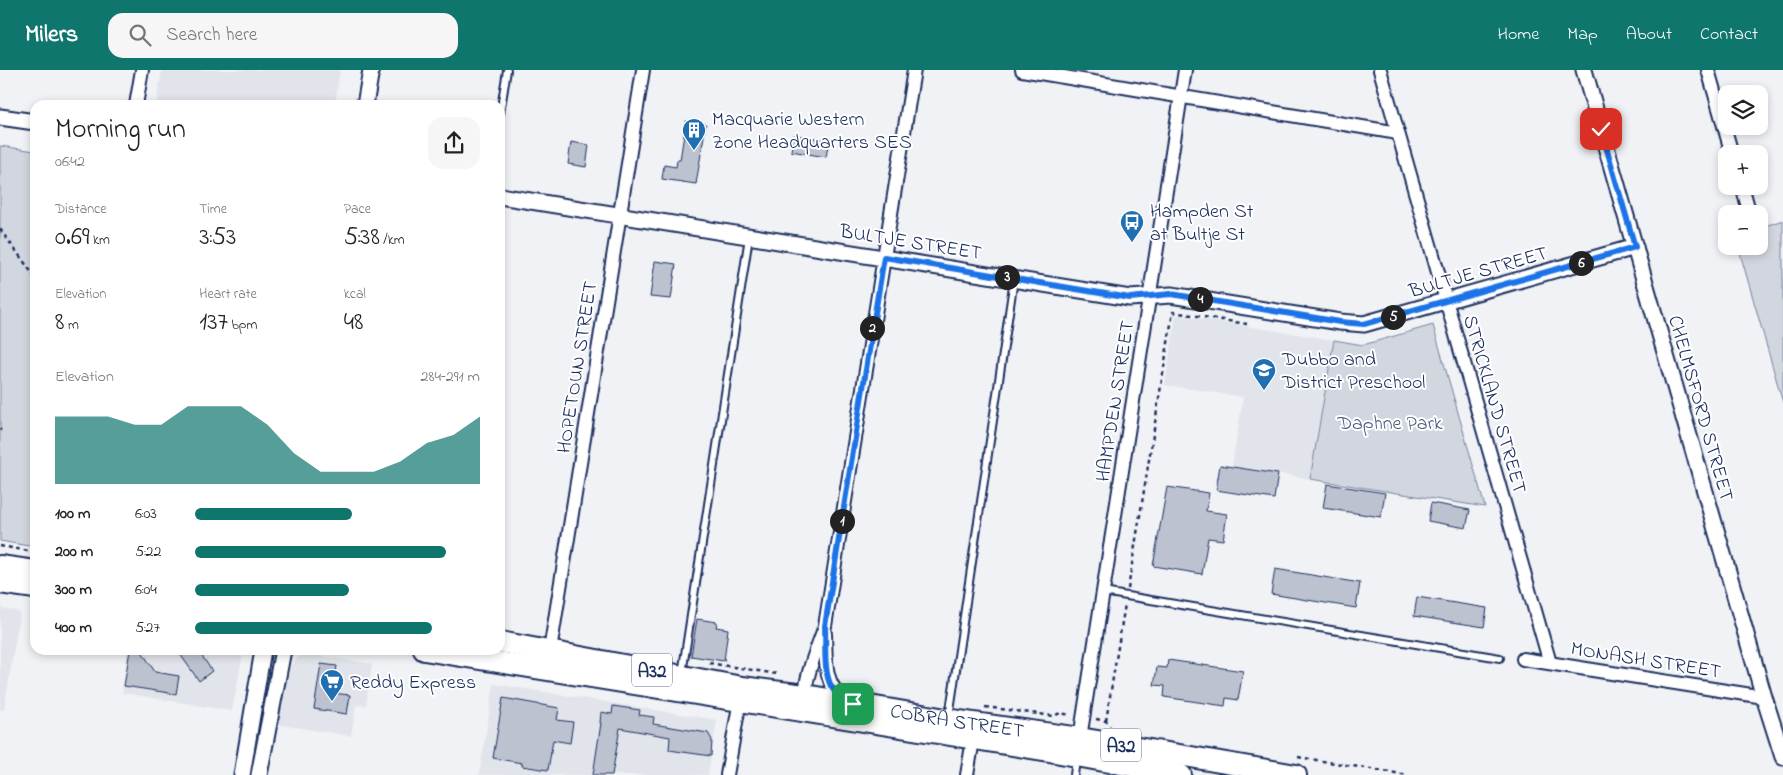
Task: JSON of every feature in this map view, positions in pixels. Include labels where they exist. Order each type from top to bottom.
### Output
[{"type":"highway","points":[[0,566],[30,570]]},
{"type":"highway","points":[[0,583],[30,587]]},
{"type":"highway","name":"COBRA STREET","points":[[505,644],[548,660],[741,694],[857,712],[950,719],[1077,756],[1163,753],[1296,775]]},
{"type":"highway","name":"COBRA STREET","points":[[486,655],[548,660],[682,676],[741,694],[805,695],[857,712],[973,740],[1050,751],[1178,774]]},
{"type":"highway","points":[[1163,753],[1196,764],[1206,775]]},
{"type":"street","points":[[137,100],[142,70]]},
{"type":"street","points":[[367,100],[371,70]]},
{"type":"street","name":"HOPETOUN STREET","points":[[548,660],[643,70]]},
{"type":"street","points":[[805,695],[809,674],[825,626],[914,70]]},
{"type":"street","points":[[1022,70],[1398,133]]},
{"type":"street","name":"HAMPDEN STREET","points":[[1077,756],[1185,70]]},
{"type":"street","name":"STRICKLAND STREET","points":[[1380,70],[1550,663]]},
{"type":"street","name":"CHELMSFORD STREET","points":[[1584,70],[1764,697],[1783,757]]},
{"type":"street","points":[[1708,70],[1729,145]]},
{"type":"street","points":[[0,116],[30,121]]},
{"type":"street","name":"BULTJE STREET","points":[[505,197],[1130,298],[1171,294],[1340,322],[1364,324],[1635,247]]},
{"type":"street","points":[[825,626],[827,666],[831,685],[857,712]]},
{"type":"street","points":[[242,775],[262,655]]},
{"type":"street","points":[[259,775],[283,655]]},
{"type":"street","name":"MONASH STREET","points":[[1522,659],[1764,697]]},
{"type":"street","points":[[727,775],[741,694]]},
{"type":"street","points":[[950,719],[967,728],[973,740],[967,775]]},
{"type":"lane","points":[[502,100],[507,70]]},
{"type":"lane","points":[[682,676],[749,235]]},
{"type":"lane","points":[[950,719],[1014,278]]},
{"type":"lane","points":[[1103,592],[1500,658]]},
{"type":"path","points":[[0,229],[30,270]]},
{"type":"path","points":[[1127,593],[1173,312],[1247,324]]},
{"type":"path","points":[[0,546],[30,551]]},
{"type":"path","points":[[1106,721],[1126,603]]},
{"type":"shaded area","points":[[162,70],[340,70],[336,100],[157,100]]},
{"type":"shaded area","name":"Dubbo and District Preschool","points":[[1176,315],[1334,340],[1310,479],[1232,466],[1243,397],[1165,385]]},
{"type":"shaded area","points":[[0,608],[20,612],[4,710],[0,710]]},
{"type":"shaded area","points":[[127,655],[242,655],[232,711],[122,693]]},
{"type":"shaded area","points":[[300,655],[315,655],[372,664],[366,706],[356,705],[351,736],[276,724],[290,667]]},
{"type":"shaded area","points":[[494,684],[717,720],[708,775],[479,775]]},
{"type":"green space","points":[[0,146],[30,150],[30,546],[0,541]]},
{"type":"green space","points":[[1783,220],[1783,403],[1741,255],[1768,255],[1768,225]]},
{"type":"green space","name":"Daphne Park","points":[[1433,325],[1485,507],[1310,479],[1334,340],[1363,345]]},
{"type":"building","name":"Macquarie Western Zone Headquarters SES","points":[[686,121],[706,124],[696,184],[662,179],[664,165],[676,167],[677,160],[680,160]]},
{"type":"building","points":[[794,135],[829,140],[826,157],[791,151]]},
{"type":"building","points":[[571,142],[589,145],[586,167],[568,164]]},
{"type":"building","points":[[655,261],[676,264],[671,299],[650,297]]},
{"type":"building","points":[[1220,465],[1278,474],[1274,499],[1216,490]]},
{"type":"building","points":[[1327,484],[1385,493],[1381,517],[1323,508]]},
{"type":"building","points":[[1167,487],[1209,493],[1206,511],[1227,514],[1223,540],[1208,538],[1202,574],[1153,566]]},
{"type":"building","points":[[1431,503],[1470,510],[1466,528],[1428,521]]},
{"type":"building","points":[[1275,569],[1360,583],[1356,608],[1271,594]]},
{"type":"building","points":[[1417,597],[1487,608],[1484,627],[1414,616]]},
{"type":"building","points":[[697,619],[717,622],[716,627],[728,629],[724,661],[691,656]]},
{"type":"building","points":[[129,655],[144,655],[155,672],[179,676],[176,694],[124,686]]},
{"type":"building","points":[[181,655],[201,655],[212,671],[199,681]]},
{"type":"building","points":[[1168,660],[1243,671],[1238,700],[1226,698],[1225,706],[1164,697],[1165,686],[1154,685],[1157,667],[1167,668]]},
{"type":"building","name":"Reddy Express","points":[[321,664],[337,666],[332,693],[350,695],[347,714],[314,709]]},
{"type":"building","points":[[503,698],[559,708],[557,720],[573,722],[570,743],[553,740],[548,770],[522,766],[522,763],[493,758]]},
{"type":"building","points":[[613,706],[640,710],[639,715],[654,717],[653,724],[708,733],[712,740],[711,756],[669,750],[670,737],[620,728],[612,775],[593,775],[601,712],[612,714]]},
{"type":"place","name":"Macquarie Western Zone Headquarters SES","points":[[694,151]]},
{"type":"place","name":"Hampden St at Bultje St","points":[[1132,243]]},
{"type":"place","name":"Dubbo and District Preschool","points":[[1264,391]]},
{"type":"place","name":"Reddy Express","points":[[332,702]]},
{"type":"route","points":[[853,704],[839,695],[831,685],[827,666],[825,626],[884,257],[1130,298],[1171,294],[1340,322],[1364,324],[1635,247],[1601,129]]}]
